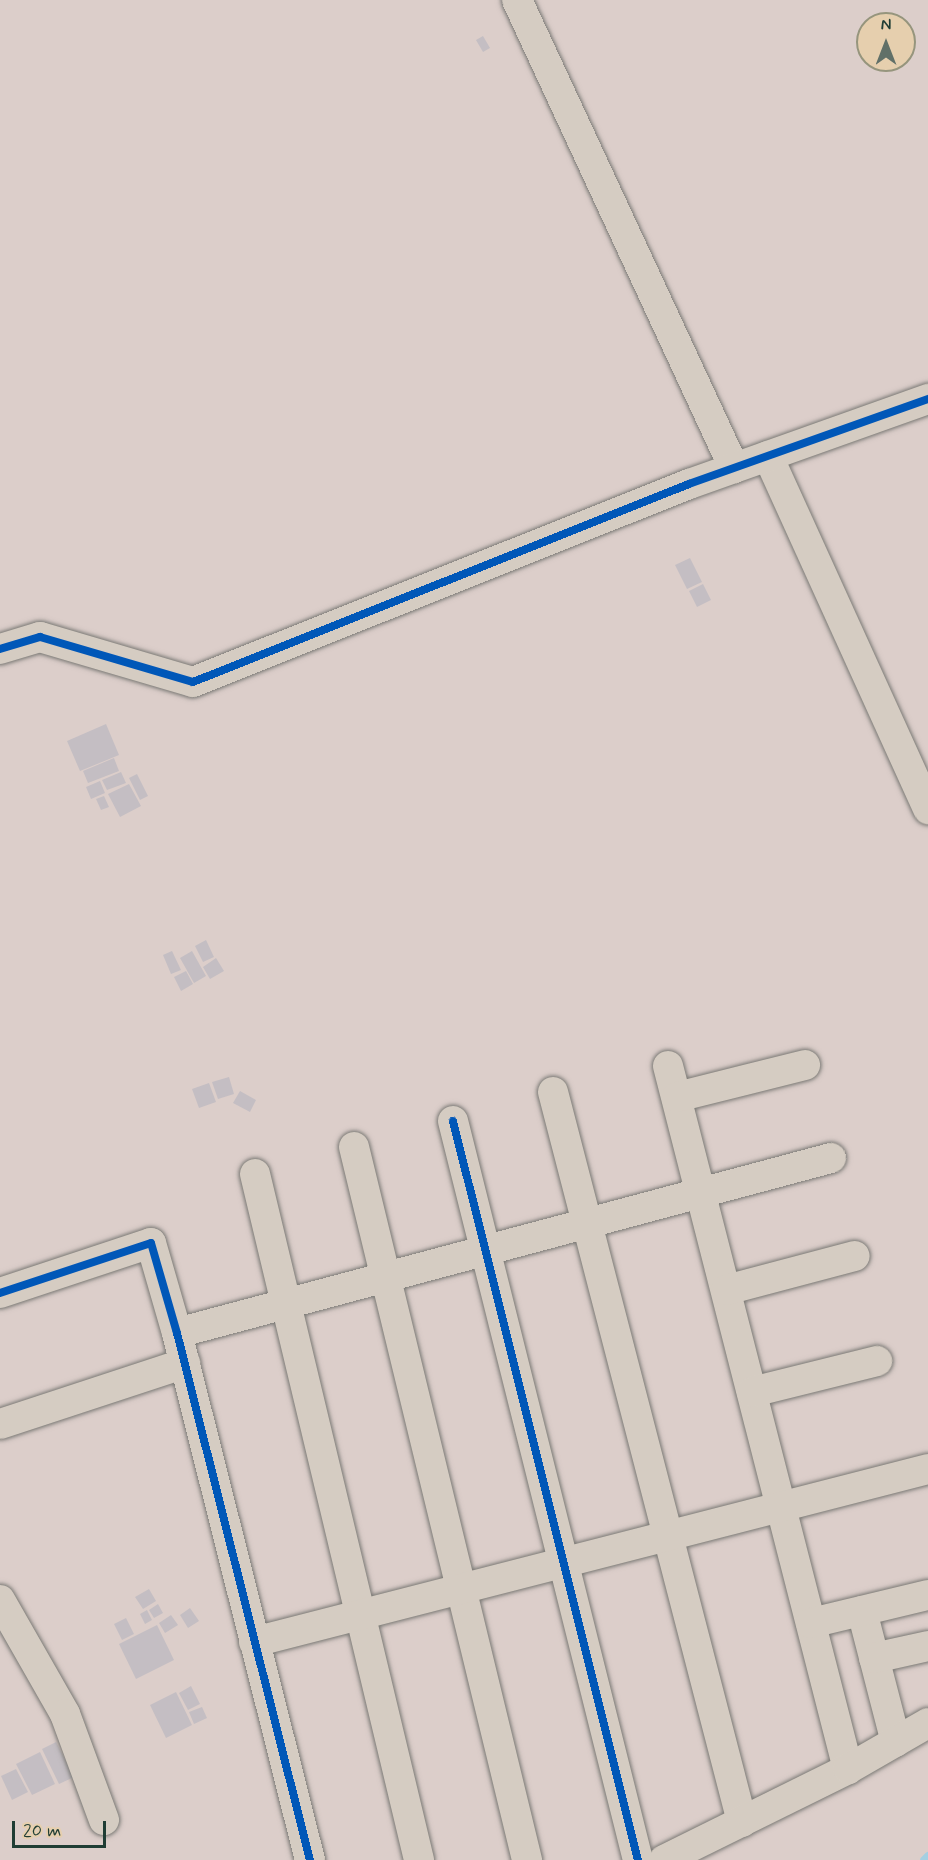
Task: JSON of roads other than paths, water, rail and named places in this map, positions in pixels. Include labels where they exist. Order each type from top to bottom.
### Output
[{"type":"street","points":[[517,0],[734,468]]},
{"type":"street","points":[[0,649],[39,637],[193,682],[734,468],[928,399]]},
{"type":"street","points":[[768,456],[928,809]]},
{"type":"street","points":[[676,1097],[805,1065]]},
{"type":"street","points":[[668,1066],[848,1769]]},
{"type":"street","points":[[553,1092],[742,1822]]},
{"type":"street","points":[[453,1121],[638,1860]]},
{"type":"street","points":[[354,1147],[527,1860]]},
{"type":"street","points":[[177,1333],[831,1158]]},
{"type":"street","points":[[255,1174],[419,1860]]},
{"type":"street","points":[[0,1293],[151,1243],[185,1363],[310,1860]]},
{"type":"street","points":[[726,1290],[855,1256]]},
{"type":"street","points":[[752,1392],[877,1361]]},
{"type":"street","points":[[0,1424],[185,1363]]},
{"type":"street","points":[[254,1642],[782,1509],[928,1469]]},
{"type":"street","points":[[811,1623],[928,1595]]},
{"type":"street","points":[[0,1600],[65,1714],[104,1820]]},
{"type":"street","points":[[862,1611],[896,1742]]},
{"type":"street","points":[[874,1659],[928,1646]]},
{"type":"street","points":[[664,1860],[848,1769],[928,1723]]},
{"type":"waterway","points":[[924,1860],[928,1856]]}]
